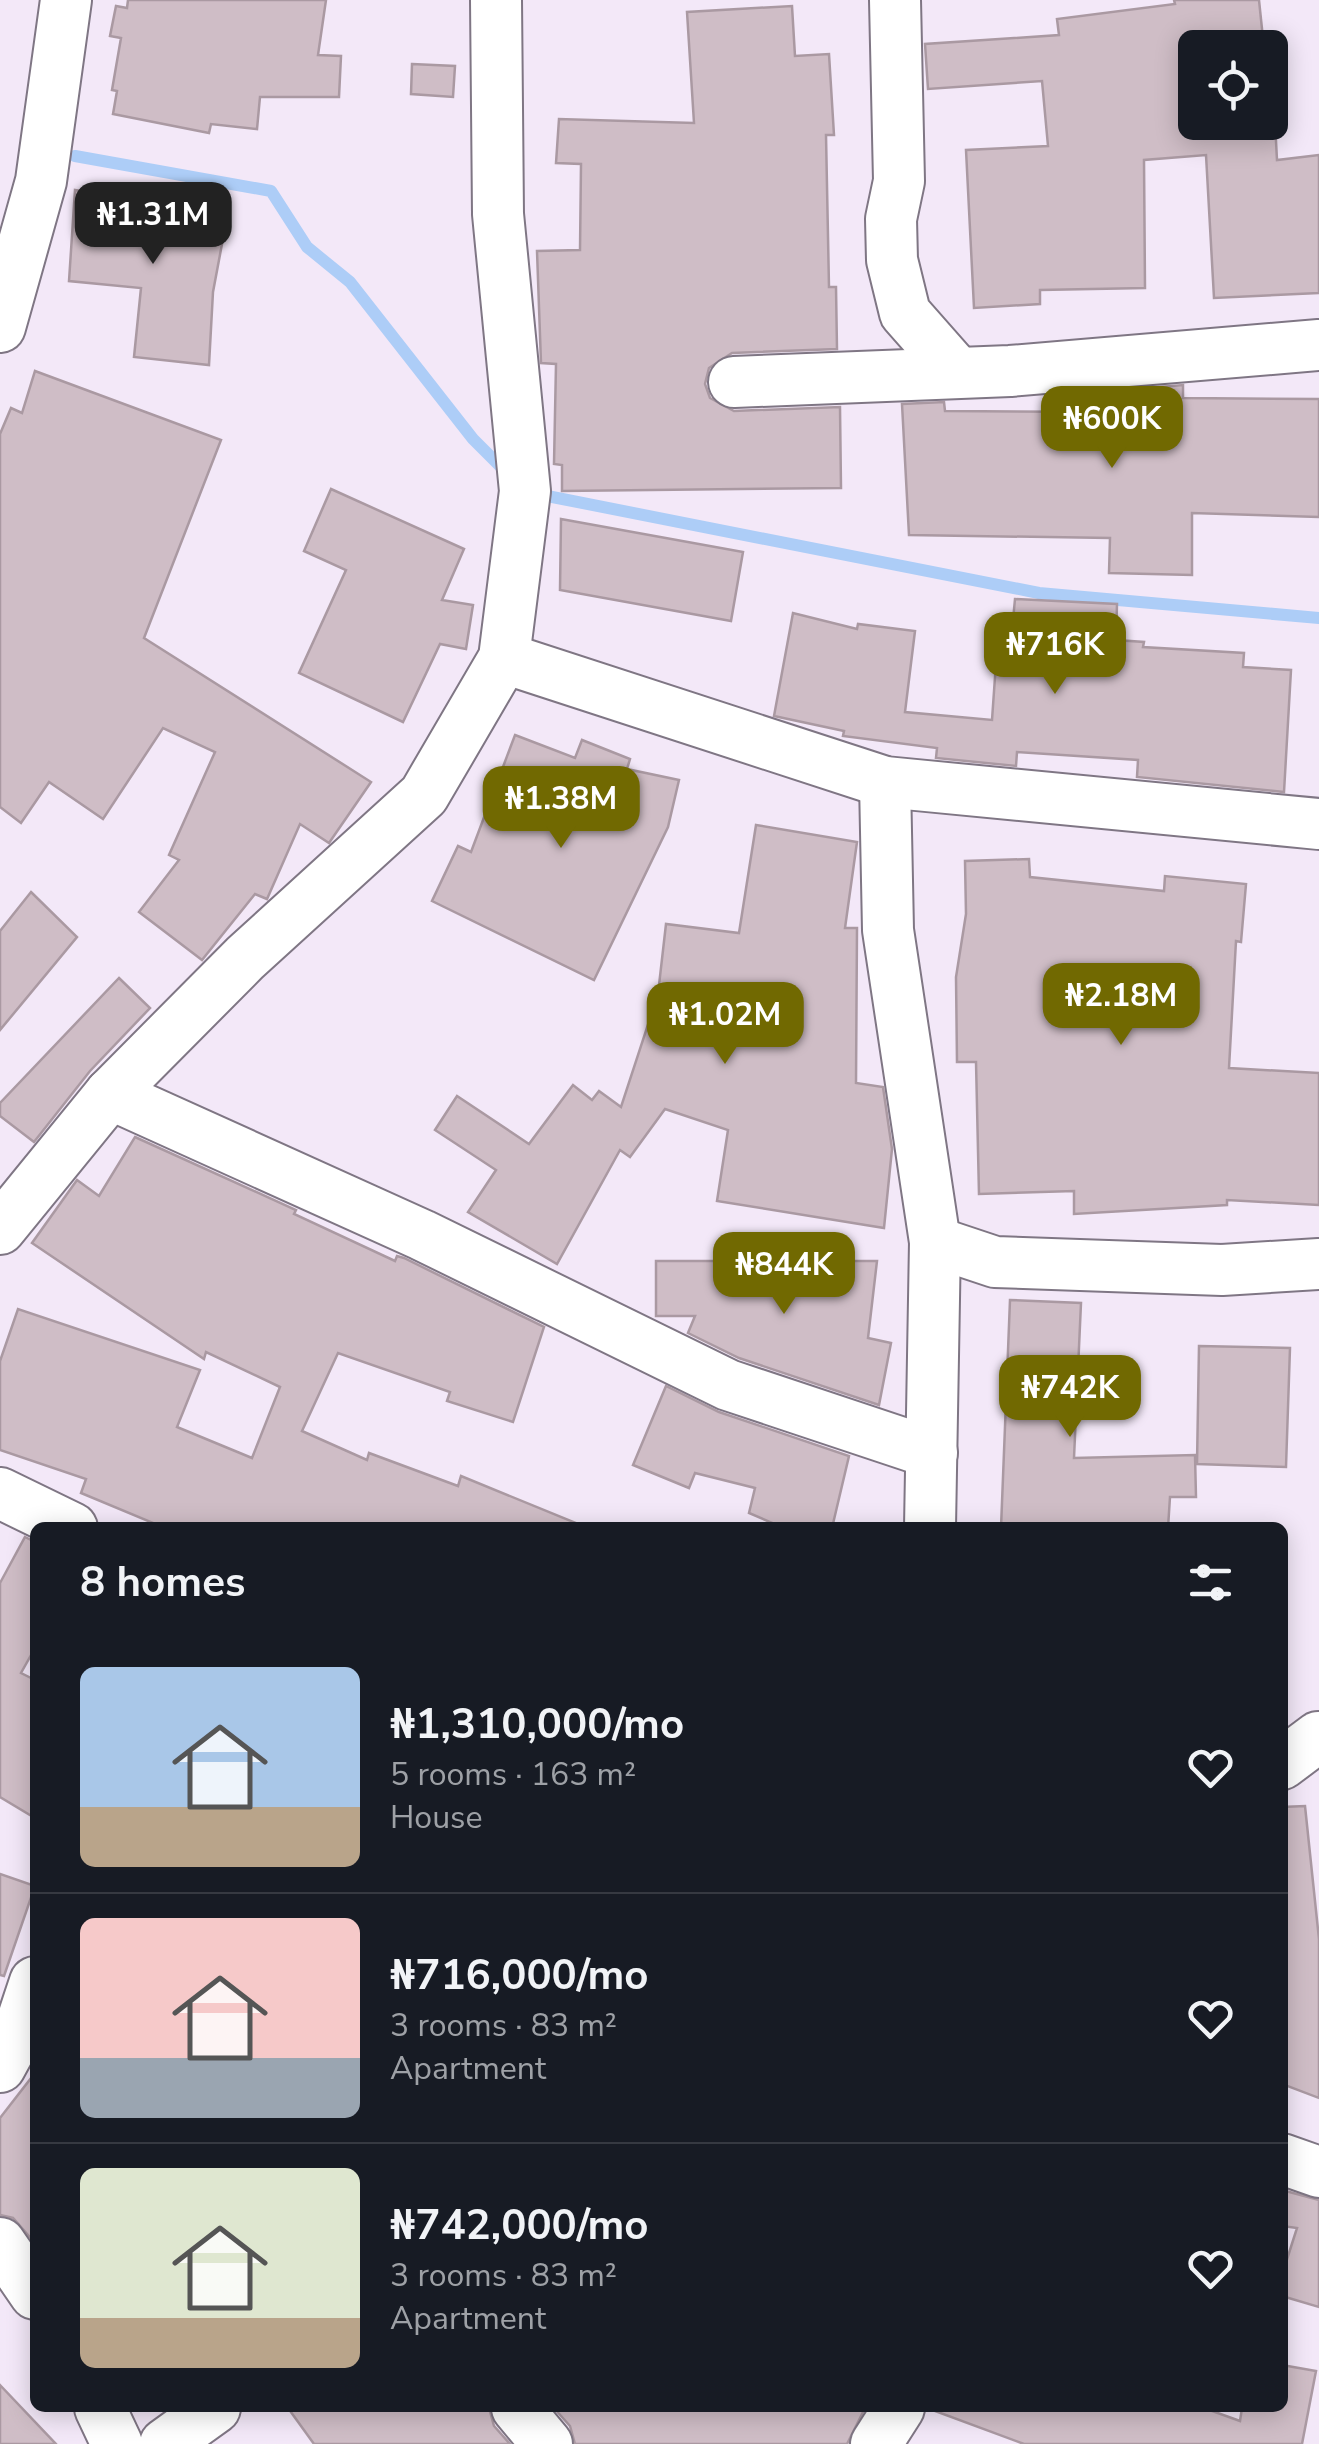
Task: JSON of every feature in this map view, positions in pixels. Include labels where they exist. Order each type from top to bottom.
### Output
[{"type":"street","points":[[0,328],[41,181],[66,0]]},
{"type":"street","points":[[0,1229],[110,1094],[245,958],[424,794],[504,658],[525,490],[498,214],[496,0]]},
{"type":"street","points":[[895,0],[899,180],[891,219],[892,260],[905,313],[956,372]]},
{"type":"street","points":[[734,382],[956,372],[1319,345]]},
{"type":"street","points":[[504,658],[885,782],[1319,824]]},
{"type":"street","points":[[885,782],[888,930],[935,1242],[930,1522]]},
{"type":"street","points":[[110,1094],[404,1227],[728,1385],[932,1453]]},
{"type":"street","points":[[935,1242],[996,1262],[1222,1270],[1319,1264]]},
{"type":"street","points":[[0,1493],[60,1522]]},
{"type":"street","points":[[1288,1734],[1319,1737]]},
{"type":"street","points":[[1288,1760],[1319,1737]]},
{"type":"street","points":[[0,2066],[17,2036],[30,1997]]},
{"type":"street","points":[[1288,2161],[1319,2172]]},
{"type":"street","points":[[0,2243],[30,2287]]},
{"type":"street","points":[[102,2412],[118,2444]]},
{"type":"street","points":[[165,2444],[209,2412]]},
{"type":"street","points":[[519,2412],[547,2444]]},
{"type":"street","points":[[876,2444],[896,2412]]},
{"type":"building","points":[[128,0],[326,0],[318,55],[341,56],[339,97],[260,97],[257,129],[211,124],[209,133],[113,114],[117,91],[112,90],[121,38],[110,36],[116,6],[127,8]]},
{"type":"building","points":[[1174,0],[1259,0],[1262,30],[1178,30],[1178,140],[1276,140],[1277,160],[1319,155],[1319,293],[1214,298],[1206,155],[1144,160],[1145,288],[1040,290],[1040,304],[974,308],[966,150],[1048,146],[1042,81],[928,89],[925,44],[1059,35],[1057,19],[1175,4]]},
{"type":"building","points":[[792,6],[795,56],[829,54],[834,135],[826,135],[829,287],[836,287],[837,349],[732,353],[709,368],[705,384],[710,398],[734,411],[840,407],[841,488],[562,491],[562,465],[554,464],[556,364],[541,363],[537,251],[580,250],[581,164],[556,163],[559,119],[694,123],[687,12]]},
{"type":"building","points":[[412,64],[455,66],[453,97],[411,94]]},
{"type":"building","points":[[75,190],[228,212],[213,292],[209,365],[134,357],[141,288],[69,281]]},
{"type":"building","points":[[35,371],[221,440],[144,638],[371,782],[329,843],[300,824],[267,899],[255,894],[202,960],[139,912],[179,860],[169,855],[215,752],[163,728],[103,819],[49,782],[21,823],[0,807],[0,434],[11,408],[22,413]]},
{"type":"building","points":[[1183,385],[1183,398],[1319,399],[1319,517],[1192,513],[1192,575],[1109,573],[1110,538],[909,535],[902,404],[944,402],[945,411],[1100,412],[1101,392]]},
{"type":"building","points":[[331,489],[464,549],[442,600],[473,605],[466,649],[440,644],[403,722],[299,673],[346,570],[304,551]]},
{"type":"building","points":[[561,519],[743,552],[731,621],[560,590]]},
{"type":"building","points":[[1015,599],[1117,604],[1116,640],[1144,642],[1143,647],[1244,653],[1243,667],[1291,670],[1284,792],[1137,777],[1138,760],[1017,752],[1016,766],[936,758],[937,748],[843,736],[844,731],[774,716],[793,613],[857,629],[858,624],[915,631],[905,712],[992,720],[999,620],[1013,620]]},
{"type":"building","points":[[515,735],[575,758],[582,740],[630,759],[627,769],[679,780],[668,827],[594,980],[432,901],[458,846],[471,852]]},
{"type":"building","points":[[756,825],[857,842],[845,928],[857,928],[856,1083],[883,1087],[892,1149],[884,1228],[717,1201],[728,1130],[665,1109],[630,1157],[620,1150],[557,1264],[468,1212],[496,1170],[435,1130],[457,1096],[529,1144],[573,1085],[592,1100],[599,1091],[621,1107],[658,994],[666,924],[739,933]]},
{"type":"building","points":[[1029,859],[1030,877],[1164,891],[1165,876],[1246,884],[1241,942],[1236,941],[1229,1068],[1319,1073],[1319,1205],[1227,1200],[1227,1205],[1074,1214],[1074,1191],[979,1194],[976,1062],[957,1062],[956,977],[966,914],[965,861]]},
{"type":"building","points":[[31,892],[77,937],[0,1030],[0,931]]},
{"type":"building","points":[[119,978],[150,1008],[90,1071],[34,1142],[0,1116],[0,1103]]},
{"type":"building","points":[[135,1137],[296,1210],[294,1214],[395,1261],[397,1256],[404,1258],[544,1327],[513,1422],[447,1401],[450,1392],[338,1353],[302,1431],[367,1460],[369,1453],[458,1486],[461,1476],[573,1522],[151,1522],[81,1493],[86,1479],[0,1450],[0,1361],[18,1309],[200,1370],[177,1427],[252,1458],[280,1387],[206,1352],[204,1359],[32,1243],[77,1180],[99,1196]]},
{"type":"building","points":[[656,1261],[877,1261],[868,1338],[891,1343],[879,1405],[739,1358],[688,1333],[695,1316],[656,1316]]},
{"type":"building","points":[[1010,1300],[1081,1303],[1074,1458],[1195,1455],[1196,1497],[1170,1497],[1168,1522],[1001,1522]]},
{"type":"building","points":[[1199,1346],[1290,1348],[1286,1467],[1197,1464]]},
{"type":"building","points":[[666,1386],[719,1412],[849,1456],[833,1522],[770,1522],[749,1513],[755,1488],[695,1473],[689,1488],[633,1465]]},
{"type":"building","points":[[25,1537],[30,1540],[30,1657],[21,1673],[30,1678],[30,1815],[0,1797],[0,1583]]},
{"type":"building","points":[[1305,1806],[1319,1939],[1319,2098],[1288,2086],[1288,1807]]},
{"type":"building","points":[[0,1874],[30,1884],[30,1901],[4,1976],[0,1975]]},
{"type":"building","points":[[30,2079],[30,2237],[13,2218],[0,2215],[0,2118]]},
{"type":"building","points":[[1288,2192],[1319,2200],[1319,2307],[1288,2298],[1288,2256],[1297,2228],[1288,2227]]},
{"type":"building","points":[[1288,2366],[1316,2371],[1302,2444],[1024,2444],[938,2412],[1215,2412],[1240,2421],[1241,2412],[1288,2412]]},
{"type":"building","points":[[0,2385],[56,2444],[0,2444]]},
{"type":"building","points":[[291,2412],[490,2412],[494,2426],[510,2444],[314,2444]]},
{"type":"building","points":[[558,2412],[863,2412],[847,2444],[575,2444],[570,2426]]},
{"type":"waterway","points":[[75,156],[271,191],[307,247],[350,282],[473,439],[509,475]]},
{"type":"waterway","points":[[537,494],[1039,593],[1319,618]]}]
